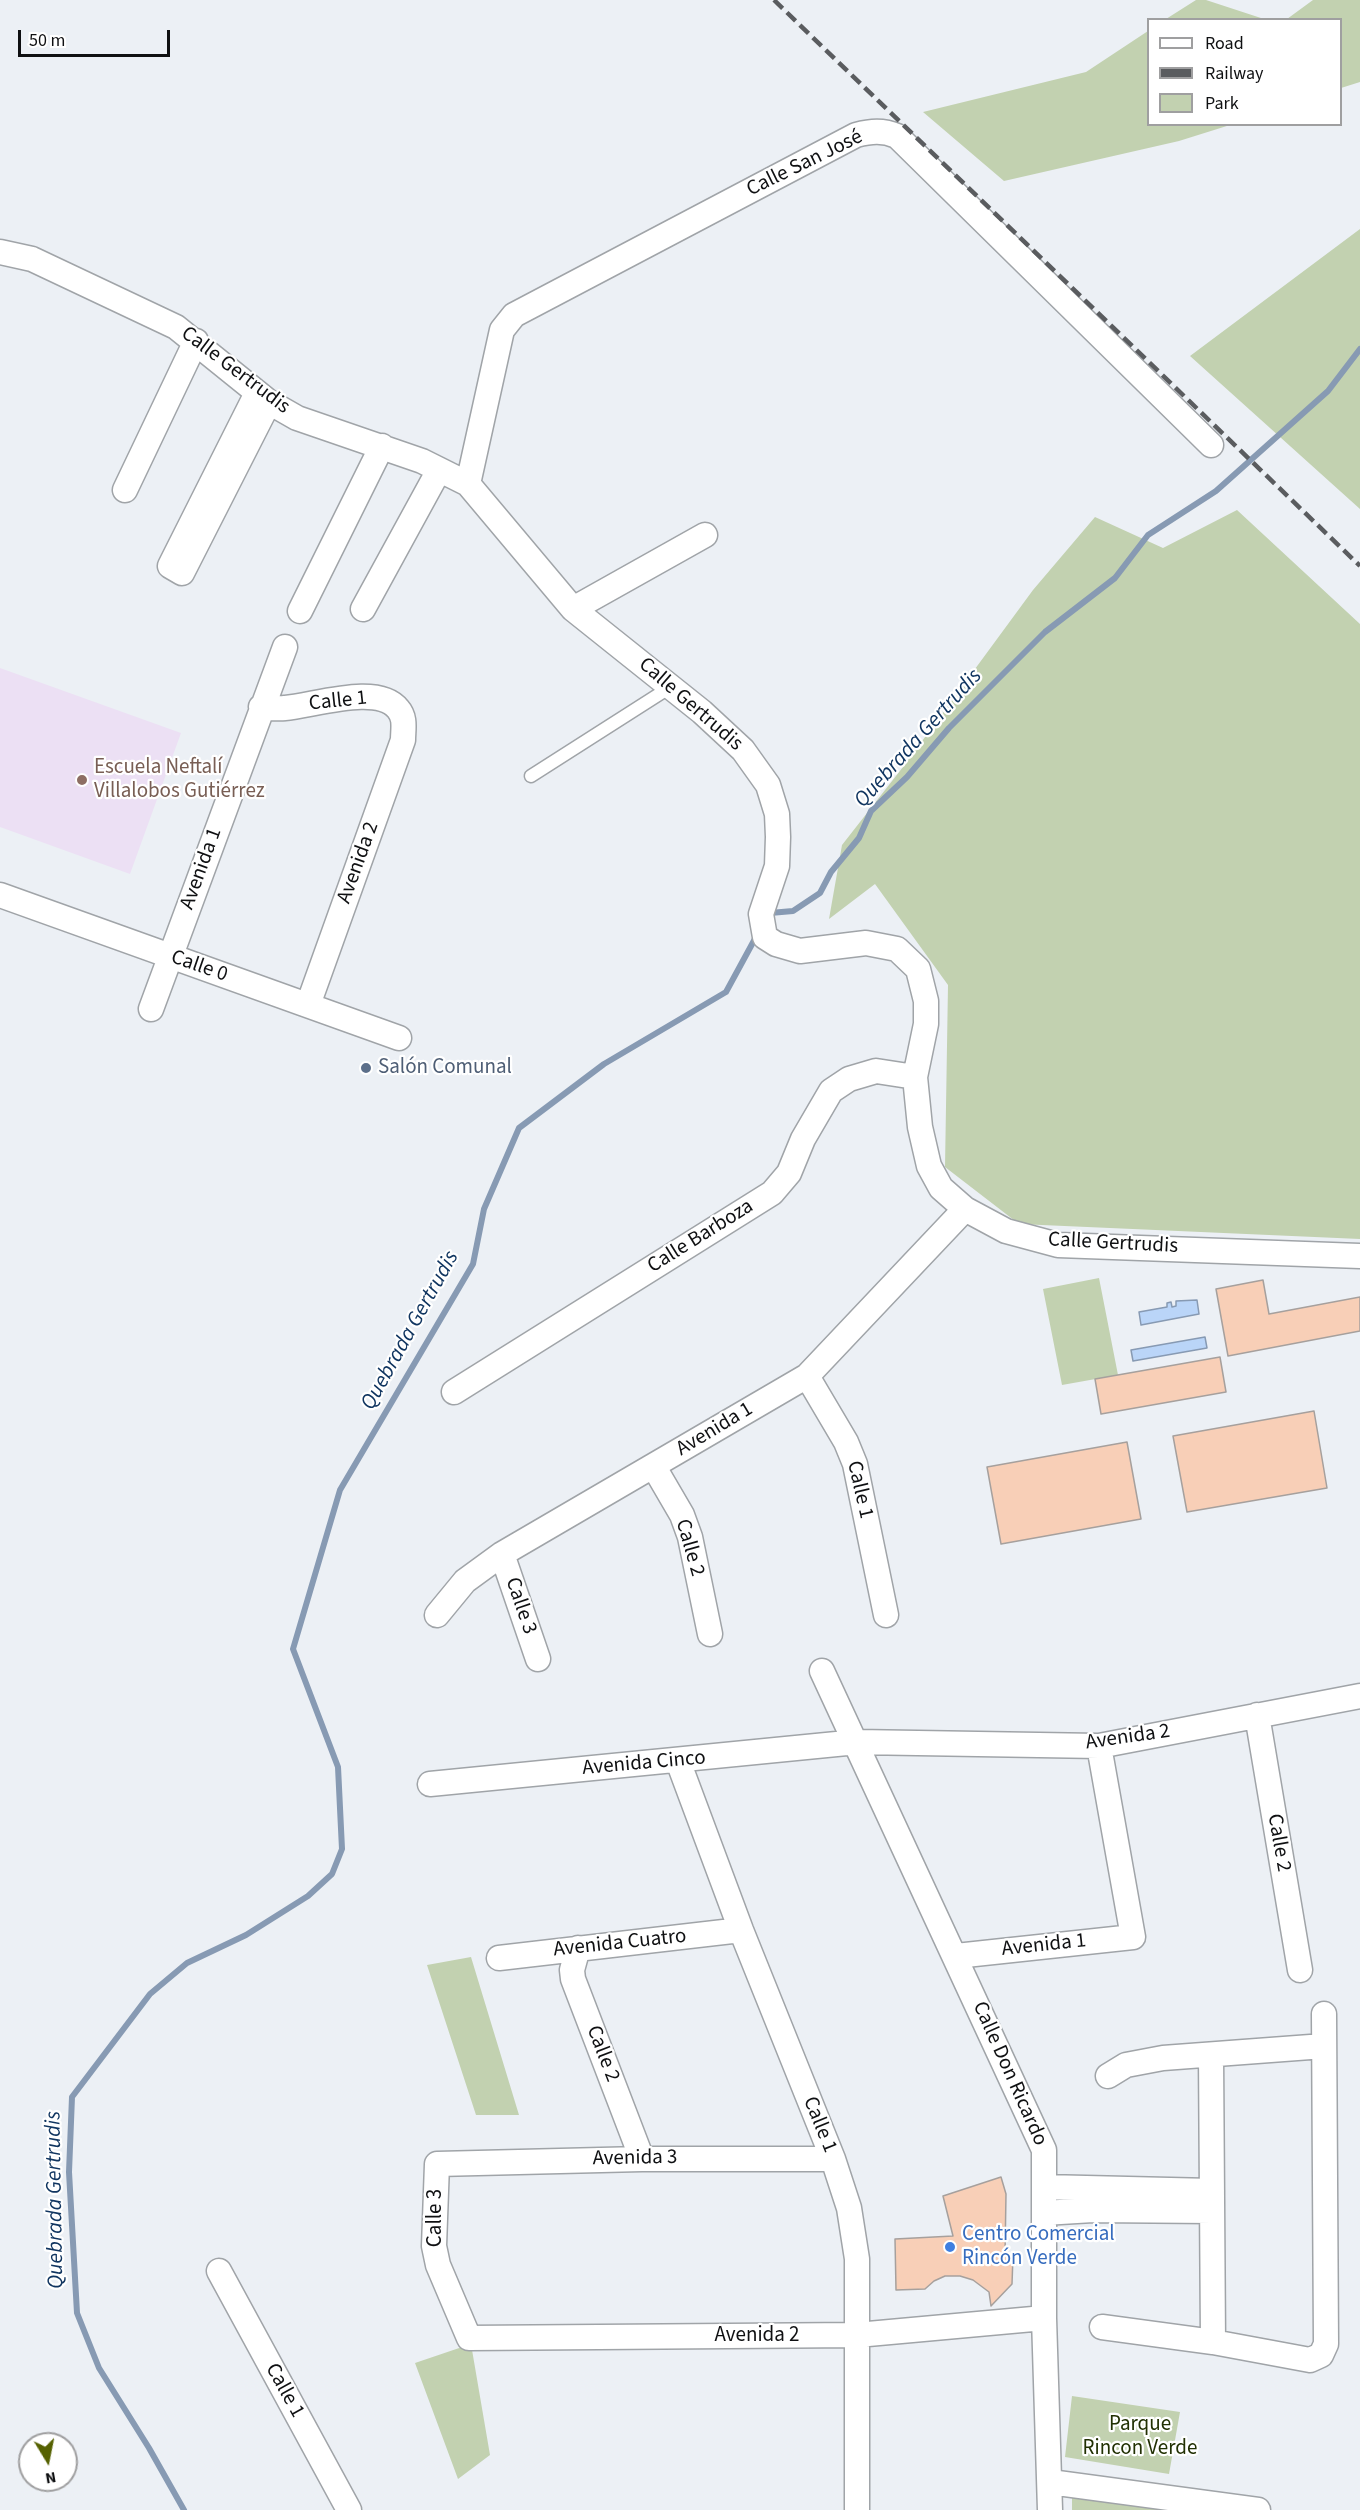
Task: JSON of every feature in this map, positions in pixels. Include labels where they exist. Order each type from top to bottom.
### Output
[{"type":"street","name":"Calle San José","points":[[468,484],[502,330],[514,315],[856,135],[886,131],[897,136],[1211,445]]},
{"type":"street","name":"Calle Gertrudis","points":[[0,252],[32,259],[176,327],[263,397],[297,418],[382,446],[468,484],[573,609],[672,686],[743,750],[768,785],[777,814],[777,866],[761,914],[765,937],[791,950],[809,951],[866,943],[897,949],[918,969],[926,1001],[926,1024],[915,1077],[920,1126],[929,1166],[941,1188],[965,1209],[1006,1231],[1058,1245],[1360,1256]]},
{"type":"street","points":[[124,489],[196,341]]},
{"type":"street","points":[[263,397],[182,573],[170,566],[263,397]]},
{"type":"street","points":[[300,611],[382,446]]},
{"type":"street","points":[[363,609],[439,470]]},
{"type":"street","points":[[573,609],[705,535]]},
{"type":"street","name":"Avenida 1","points":[[151,1009],[285,647]]},
{"type":"street","name":"Calle 1","points":[[261,707],[284,708],[354,697],[383,698],[398,708],[404,720]]},
{"type":"street","name":"Avenida 2","points":[[308,1005],[403,740],[404,720]]},
{"type":"street","name":"Calle 0","points":[[0,895],[399,1038]]},
{"type":"street","name":"Calle Barboza","points":[[454,1392],[772,1193],[789,1173],[803,1139],[831,1091],[849,1079],[876,1071],[915,1077]]},
{"type":"street","name":"Avenida 1","points":[[437,1615],[465,1581],[502,1554],[807,1376],[965,1209]]},
{"type":"street","name":"Calle 1","points":[[807,1376],[846,1442],[855,1464],[886,1615]]},
{"type":"street","name":"Calle 2","points":[[654,1467],[681,1515],[690,1537],[710,1634]]},
{"type":"street","name":"Calle 3","points":[[502,1554],[538,1659]]},
{"type":"street","name":"Calle Don Ricardo","points":[[822,1671],[857,1742],[1044,2150],[1044,2318],[1050,2510]]},
{"type":"street","name":"Avenida 2","points":[[857,1742],[1099,1746],[1360,1696]]},
{"type":"street","name":"Calle 2","points":[[1257,1715],[1300,1970]]},
{"type":"street","name":"Avenida Cinco","points":[[430,1784],[857,1742]]},
{"type":"street","name":"Avenida 1","points":[[956,1956],[1133,1937],[1099,1746]]},
{"type":"street","name":"Calle 1","points":[[678,1761],[741,1930],[833,2159],[849,2208],[857,2259],[857,2510]]},
{"type":"street","name":"Avenida Cuatro","points":[[499,1958],[741,1930]]},
{"type":"street","name":"Calle 2","points":[[578,1948],[572,1970],[573,1979],[642,2158]]},
{"type":"street","points":[[1102,2327],[1213,2342],[1310,2360],[1321,2355],[1326,2344],[1324,2014]]},
{"type":"street","points":[[1108,2076],[1126,2065],[1162,2058],[1324,2046]]},
{"type":"street","points":[[1211,2055],[1213,2342]]},
{"type":"street","name":"Avenida 3","points":[[437,2164],[642,2158],[833,2159]]},
{"type":"street","name":"Calle 3","points":[[437,2164],[434,2246],[438,2265],[469,2338]]},
{"type":"street","points":[[1044,2187],[1212,2201]]},
{"type":"street","points":[[1044,2213],[1212,2201]]},
{"type":"street","name":"Calle 1","points":[[219,2271],[349,2510]]},
{"type":"street","name":"Avenida 2","points":[[469,2338],[857,2335],[1044,2318]]},
{"type":"street","points":[[1050,2482],[1218,2507],[1258,2510]]},
{"type":"lane","points":[[531,776],[672,686]]},
{"type":"shaded area","name":"Escuela Neftalí Villalobos Gutiérrez","points":[[0,668],[181,733],[130,874],[0,827]]},
{"type":"green space","points":[[1196,0],[1206,0],[1261,18],[1168,18]]},
{"type":"green space","points":[[1313,0],[1360,0],[1360,82],[1342,88],[1342,18],[1288,18]]},
{"type":"green space","points":[[1147,32],[1147,126],[1227,126],[1179,141],[1004,181],[923,112],[1086,72]]},
{"type":"green space","points":[[1360,229],[1360,509],[1190,356]]},
{"type":"green space","points":[[1237,510],[1360,624],[1360,1239],[1019,1224],[945,1167],[948,985],[875,884],[829,919],[842,845],[903,767],[1033,590],[1095,517],[1163,548]]},
{"type":"green space","points":[[1099,1278],[1118,1375],[1062,1385],[1043,1289]]},
{"type":"green space","points":[[471,1957],[519,2115],[476,2115],[427,1965]]},
{"type":"green space","points":[[471,2344],[490,2455],[458,2479],[415,2363]]},
{"type":"green space","name":"Parque Rincon Verde","points":[[1072,2396],[1180,2412],[1169,2474],[1065,2457]]},
{"type":"green space","points":[[1072,2497],[1181,2510],[1072,2510]]},
{"type":"water","points":[[1197,1300],[1199,1314],[1141,1325],[1139,1312],[1167,1307],[1167,1303],[1171,1302],[1172,1307],[1176,1306],[1176,1301]]},
{"type":"water","points":[[1205,1337],[1207,1348],[1133,1361],[1131,1350]]},
{"type":"building","points":[[1263,1280],[1269,1314],[1360,1297],[1360,1331],[1228,1356],[1216,1289]]},
{"type":"building","points":[[1220,1357],[1226,1392],[1101,1414],[1095,1379]]},
{"type":"building","points":[[1314,1411],[1327,1488],[1187,1512],[1173,1436]]},
{"type":"building","points":[[1127,1442],[1141,1519],[1001,1544],[987,1467]]},
{"type":"building","name":"Centro Comercial Rincón Verde","points":[[1001,2177],[1006,2194],[1005,2255],[1013,2256],[1012,2284],[991,2306],[989,2292],[973,2280],[960,2276],[945,2276],[934,2281],[925,2289],[896,2290],[895,2239],[953,2236],[943,2196]]},
{"type":"waterway","name":"Quebrada Gertrudis","points":[[768,916],[770,913],[793,911],[820,893],[831,872],[859,838],[871,811],[907,777],[949,728],[1045,632],[1115,578],[1148,535],[1216,491],[1328,391],[1360,349]]},
{"type":"waterway","name":"Quebrada Gertrudis","points":[[184,2510],[149,2448],[99,2368],[77,2313],[69,2172],[72,2097],[150,1994],[187,1963],[246,1935],[308,1896],[332,1874],[342,1849],[338,1767],[293,1649],[340,1490],[473,1264],[484,1209],[519,1128],[604,1064],[726,992],[757,935]]},
{"type":"railway","points":[[774,0],[1360,566]]},
{"type":"place","name":"Escuela Neftalí Villalobos Gutiérrez","points":[[82,780]]},
{"type":"place","name":"Salón Comunal","points":[[366,1068]]},
{"type":"place","name":"Centro Comercial Rincón Verde","points":[[950,2247]]}]
